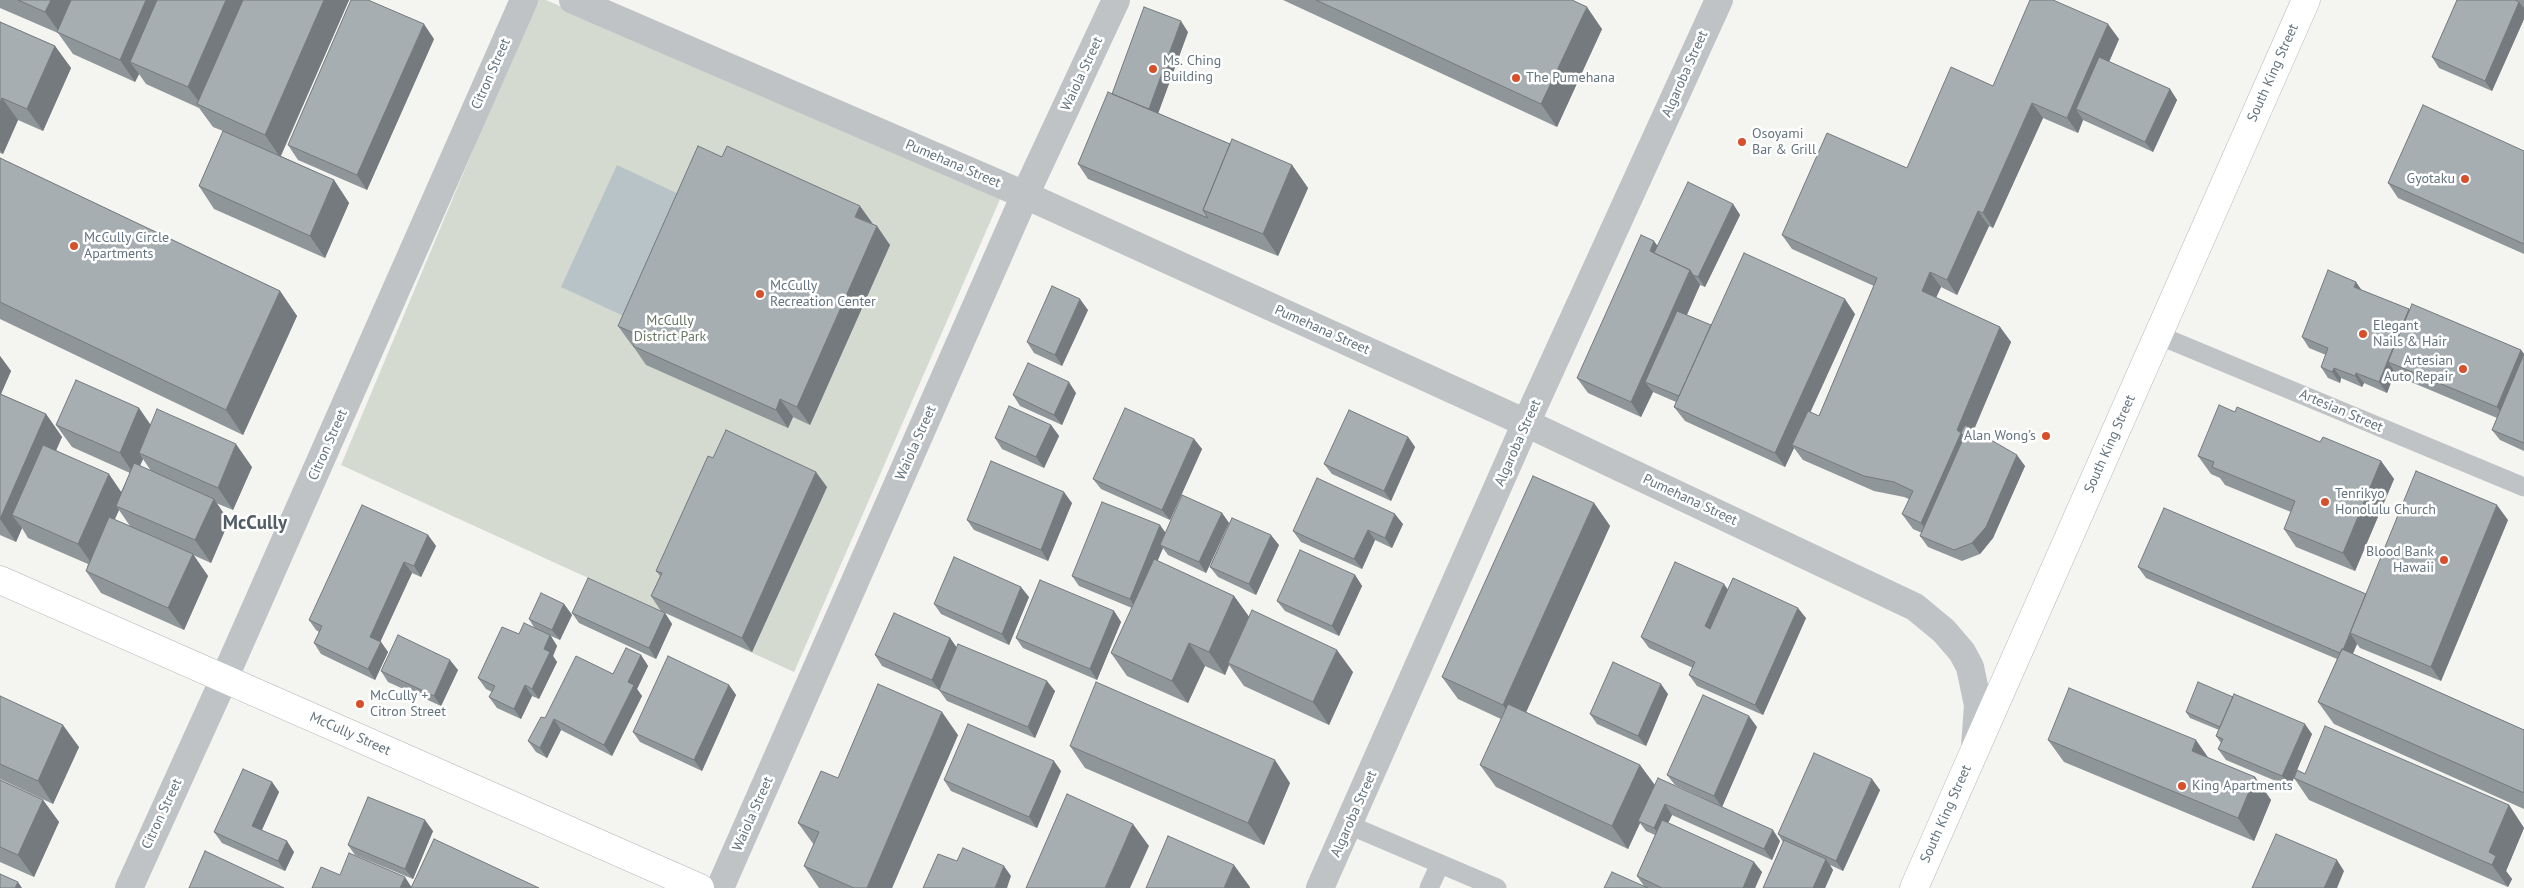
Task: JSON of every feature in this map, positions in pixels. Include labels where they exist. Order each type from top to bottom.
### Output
[{"type":"main road","name":"South King Street","points":[[1914,888],[2306,0]]},
{"type":"main road","name":"McCully Street","points":[[0,580],[700,888]]},
{"type":"street","name":"Citron Street","points":[[129,888],[224,679],[524,0]]},
{"type":"street","name":"Pumehana Street","points":[[573,0],[1025,195],[1526,423],[1915,607],[1930,618],[1962,652],[1970,667],[1978,705],[1975,748]]},
{"type":"street","name":"Waiola Street","points":[[720,888],[1025,195],[1116,0]]},
{"type":"street","name":"Algaroba Street","points":[[1320,888],[1526,423],[1719,0]]},
{"type":"lane","name":"Artesian Street","points":[[2158,335],[2524,487]]},
{"type":"lane","points":[[1349,825],[1497,888]]},
{"type":"lane","points":[[1429,888],[1440,864]]},
{"type":"green space","name":"McCully District Park","points":[[536,0],[546,0],[1001,197],[794,672],[341,465]]},
{"type":"shaded area","points":[[617,165],[685,197],[630,319],[561,287]]},
{"type":"building","points":[[18,0],[51,0],[45,12]]},
{"type":"building","points":[[71,0],[146,0],[120,60],[57,32]]},
{"type":"building","points":[[157,0],[226,0],[188,87],[130,62]]},
{"type":"building","points":[[243,0],[324,0],[265,135],[197,104]]},
{"type":"building","points":[[351,0],[368,0],[424,24],[357,175],[288,145]]},
{"type":"building","name":"The Pumehana","points":[[1316,0],[1572,0],[1587,7],[1541,104]]},
{"type":"building","points":[[2030,0],[2053,0],[2108,24],[2067,118],[2032,103],[1983,213],[1978,211],[1947,280],[1930,272],[1922,291],[2000,327],[1957,430],[1961,433],[1921,523],[1902,514],[1913,491],[1894,482],[1864,476],[1792,445],[1808,411],[1819,416],[1877,278],[1782,235],[1827,133],[1907,168],[1951,67],[1993,86]]},
{"type":"building","points":[[2457,0],[2515,0],[2519,2],[2485,81],[2432,57]]},
{"type":"building","name":"Ms. Ching Building","points":[[1144,7],[1181,21],[1149,109],[1112,94]]},
{"type":"building","points":[[0,22],[55,46],[27,109],[2,98],[0,103]]},
{"type":"building","points":[[2099,57],[2170,89],[2145,142],[2076,109]]},
{"type":"building","points":[[1108,92],[1230,144],[1203,210],[1208,218],[1078,164]]},
{"type":"building","name":"Gyotaku","points":[[2423,105],[2524,151],[2524,244],[2388,183]]},
{"type":"building","points":[[223,131],[334,180],[310,236],[199,186]]},
{"type":"building","points":[[1232,139],[1292,165],[1263,234],[1203,210]]},
{"type":"building","name":"McCully Recreation Center","points":[[698,146],[722,157],[727,146],[860,206],[855,217],[877,226],[797,407],[780,399],[776,410],[633,346],[638,335],[618,326]]},
{"type":"building","name":"McCully Circle Apartments","points":[[0,158],[280,291],[226,410],[0,302]]},
{"type":"building","points":[[1688,182],[1733,204],[1698,277],[1693,275],[1690,270],[1654,253]]},
{"type":"building","points":[[1641,235],[1654,241],[1650,251],[1690,270],[1631,402],[1577,378]]},
{"type":"building","points":[[1744,253],[1845,299],[1775,453],[1674,407]]},
{"type":"building","name":"Elegant Nails & Hair","points":[[2328,270],[2356,282],[2354,287],[2409,309],[2379,382],[2356,373],[2355,376],[2334,368],[2332,372],[2321,367],[2328,348],[2302,337]]},
{"type":"building","points":[[1052,286],[1080,299],[1055,355],[1027,342]]},
{"type":"building","name":"Artesian Auto Repair","points":[[2412,304],[2521,350],[2497,407],[2388,362]]},
{"type":"building","points":[[1677,311],[1711,325],[1679,396],[1645,382]]},
{"type":"building","points":[[2524,354],[2524,443],[2492,430]]},
{"type":"building","points":[[1028,363],[1069,382],[1054,415],[1013,395]]},
{"type":"building","points":[[76,380],[139,408],[120,453],[56,425]]},
{"type":"building","points":[[0,394],[46,414],[0,519]]},
{"type":"building","name":"Tenrikyo Honolulu Church","points":[[2219,405],[2235,412],[2237,407],[2320,442],[2323,437],[2381,461],[2343,553],[2284,529],[2295,501],[2212,467],[2214,462],[2198,456]]},
{"type":"building","points":[[1009,406],[1051,425],[1036,457],[995,438]]},
{"type":"building","points":[[1125,408],[1194,439],[1162,510],[1093,479]]},
{"type":"building","points":[[157,409],[236,444],[218,488],[139,453]]},
{"type":"building","points":[[1349,410],[1408,437],[1384,491],[1324,464]]},
{"type":"building","points":[[1965,425],[2017,455],[1986,527],[1972,543],[1954,550],[1920,536],[1964,437],[1961,433]]},
{"type":"building","points":[[726,430],[816,472],[742,638],[651,596],[662,573],[656,571],[708,456],[713,458]]},
{"type":"building","points":[[43,445],[109,474],[78,544],[12,515]]},
{"type":"building","points":[[991,461],[1064,492],[1041,550],[967,520]]},
{"type":"building","points":[[134,463],[214,499],[195,540],[116,506]]},
{"type":"building","name":"Blood Bank Hawaii","points":[[2416,471],[2497,505],[2431,667],[2350,633]]},
{"type":"building","points":[[1533,476],[1594,503],[1503,705],[1442,677]]},
{"type":"building","points":[[1317,478],[1395,514],[1385,538],[1368,530],[1354,559],[1293,531]]},
{"type":"building","points":[[1182,495],[1222,513],[1199,562],[1160,545]]},
{"type":"building","points":[[1102,502],[1160,525],[1130,599],[1072,576]]},
{"type":"building","points":[[362,505],[428,535],[414,566],[404,562],[370,637],[381,642],[368,669],[314,643],[322,626],[309,620]]},
{"type":"building","points":[[2164,508],[2366,594],[2343,650],[2340,653],[2138,567]]},
{"type":"building","points":[[109,517],[193,554],[168,608],[86,571]]},
{"type":"building","points":[[1232,518],[1271,535],[1249,584],[1210,567]]},
{"type":"building","points":[[1300,550],[1355,575],[1332,626],[1277,601]]},
{"type":"building","points":[[954,557],[1021,587],[1002,634],[934,604]]},
{"type":"building","points":[[1154,559],[1234,596],[1209,652],[1189,643],[1172,681],[1111,653]]},
{"type":"building","points":[[1675,562],[1724,584],[1705,626],[1710,629],[1733,578],[1798,608],[1755,705],[1689,675],[1695,662],[1641,637]]},
{"type":"building","points":[[588,578],[665,613],[649,648],[572,613]]},
{"type":"building","points":[[1040,580],[1114,611],[1090,669],[1016,638]]},
{"type":"building","points":[[541,593],[564,604],[552,630],[529,619]]},
{"type":"building","points":[[1252,610],[1337,650],[1313,702],[1228,663]]},
{"type":"building","points":[[894,613],[950,638],[932,680],[875,655]]},
{"type":"building","points":[[524,623],[550,635],[544,649],[550,652],[532,689],[525,685],[514,709],[489,697],[495,686],[478,678],[502,627],[519,634]]},
{"type":"building","points":[[398,635],[450,660],[434,696],[381,671]]},
{"type":"building","points":[[958,644],[1047,681],[1028,727],[939,690]]},
{"type":"building","points":[[626,648],[641,655],[628,682],[634,685],[604,745],[554,719],[540,748],[528,741],[541,717],[545,718],[576,656],[613,674]]},
{"type":"building","points":[[2342,649],[2524,730],[2524,793],[2318,702]]},
{"type":"building","points":[[668,656],[729,685],[694,760],[633,732]]},
{"type":"building","points":[[1613,662],[1661,684],[1638,736],[1590,714]]},
{"type":"building","points":[[1096,682],[1275,760],[1248,823],[1070,746]]},
{"type":"building","points":[[2198,682],[2233,697],[2220,727],[2186,712]]},
{"type":"building","points":[[878,684],[942,712],[867,888],[854,888],[804,866],[819,832],[798,823],[821,771],[838,778]]},
{"type":"building","name":"King Apartments","points":[[2069,688],[2196,740],[2192,751],[2255,777],[2238,818],[2048,740]]},
{"type":"building","points":[[2234,694],[2305,724],[2282,776],[2218,749],[2223,739],[2216,736]]},
{"type":"building","points":[[1703,695],[1749,716],[1714,796],[1667,775]]},
{"type":"building","points":[[0,696],[63,725],[38,781],[0,764]]},
{"type":"building","points":[[1508,704],[1640,765],[1612,826],[1480,765]]},
{"type":"building","points":[[968,724],[1054,761],[1029,817],[944,780]]},
{"type":"building","points":[[2325,726],[2509,805],[2489,852],[2496,856],[2492,865],[2294,778],[2297,770],[2305,774]]},
{"type":"building","points":[[1814,753],[1872,779],[1836,861],[1778,834]]},
{"type":"building","points":[[243,769],[272,782],[252,826],[287,841],[278,861],[214,832]]},
{"type":"building","points":[[1658,778],[1773,830],[1764,849],[1665,804],[1654,828],[1638,821]]},
{"type":"building","points":[[0,780],[43,800],[18,855],[0,847]]},
{"type":"building","points":[[1067,794],[1133,824],[1105,888],[1026,888]]},
{"type":"building","points":[[368,797],[425,820],[405,869],[348,845]]},
{"type":"building","points":[[1662,820],[1754,862],[1743,888],[1662,888],[1637,876]]},
{"type":"building","points":[[2276,834],[2337,860],[2324,888],[2252,888]]},
{"type":"building","points":[[1168,836],[1234,865],[1224,888],[1146,888]]},
{"type":"building","points":[[434,839],[539,888],[411,888]]},
{"type":"building","points":[[1784,840],[1826,859],[1813,888],[1763,888]]},
{"type":"building","points":[[963,848],[1004,866],[995,888],[923,888],[938,854],[957,861]]},
{"type":"building","points":[[205,851],[284,888],[189,888]]},
{"type":"building","points":[[349,853],[405,877],[400,888],[312,888],[321,867],[340,875]]},
{"type":"building","points":[[1612,872],[1648,888],[1604,888]]},
{"type":"building","points":[[0,874],[18,882],[15,888],[0,888]]},
{"type":"place","name":"Ms. Ching Building","points":[[1153,69]]},
{"type":"place","name":"The Pumehana","points":[[1516,78]]},
{"type":"place","name":"Osoyami Bar & Grill","points":[[1742,142]]},
{"type":"place","name":"Gyotaku","points":[[2465,179]]},
{"type":"place","name":"McCully Circle Apartments","points":[[74,246]]},
{"type":"place","name":"McCully Recreation Center","points":[[760,294]]},
{"type":"place","name":"Elegant Nails & Hair","points":[[2363,334]]},
{"type":"place","name":"Artesian Auto Repair","points":[[2463,369]]},
{"type":"place","name":"Alan Wong’s","points":[[2046,436]]},
{"type":"place","name":"Tenrikyo Honolulu Church","points":[[2325,502]]},
{"type":"place","name":"Blood Bank Hawaii","points":[[2444,560]]},
{"type":"place","name":"McCully + Citron Street","points":[[360,704]]},
{"type":"place","name":"King Apartments","points":[[2182,786]]},
{"type":"district","name":"McCully","points":[[255,524]]}]
